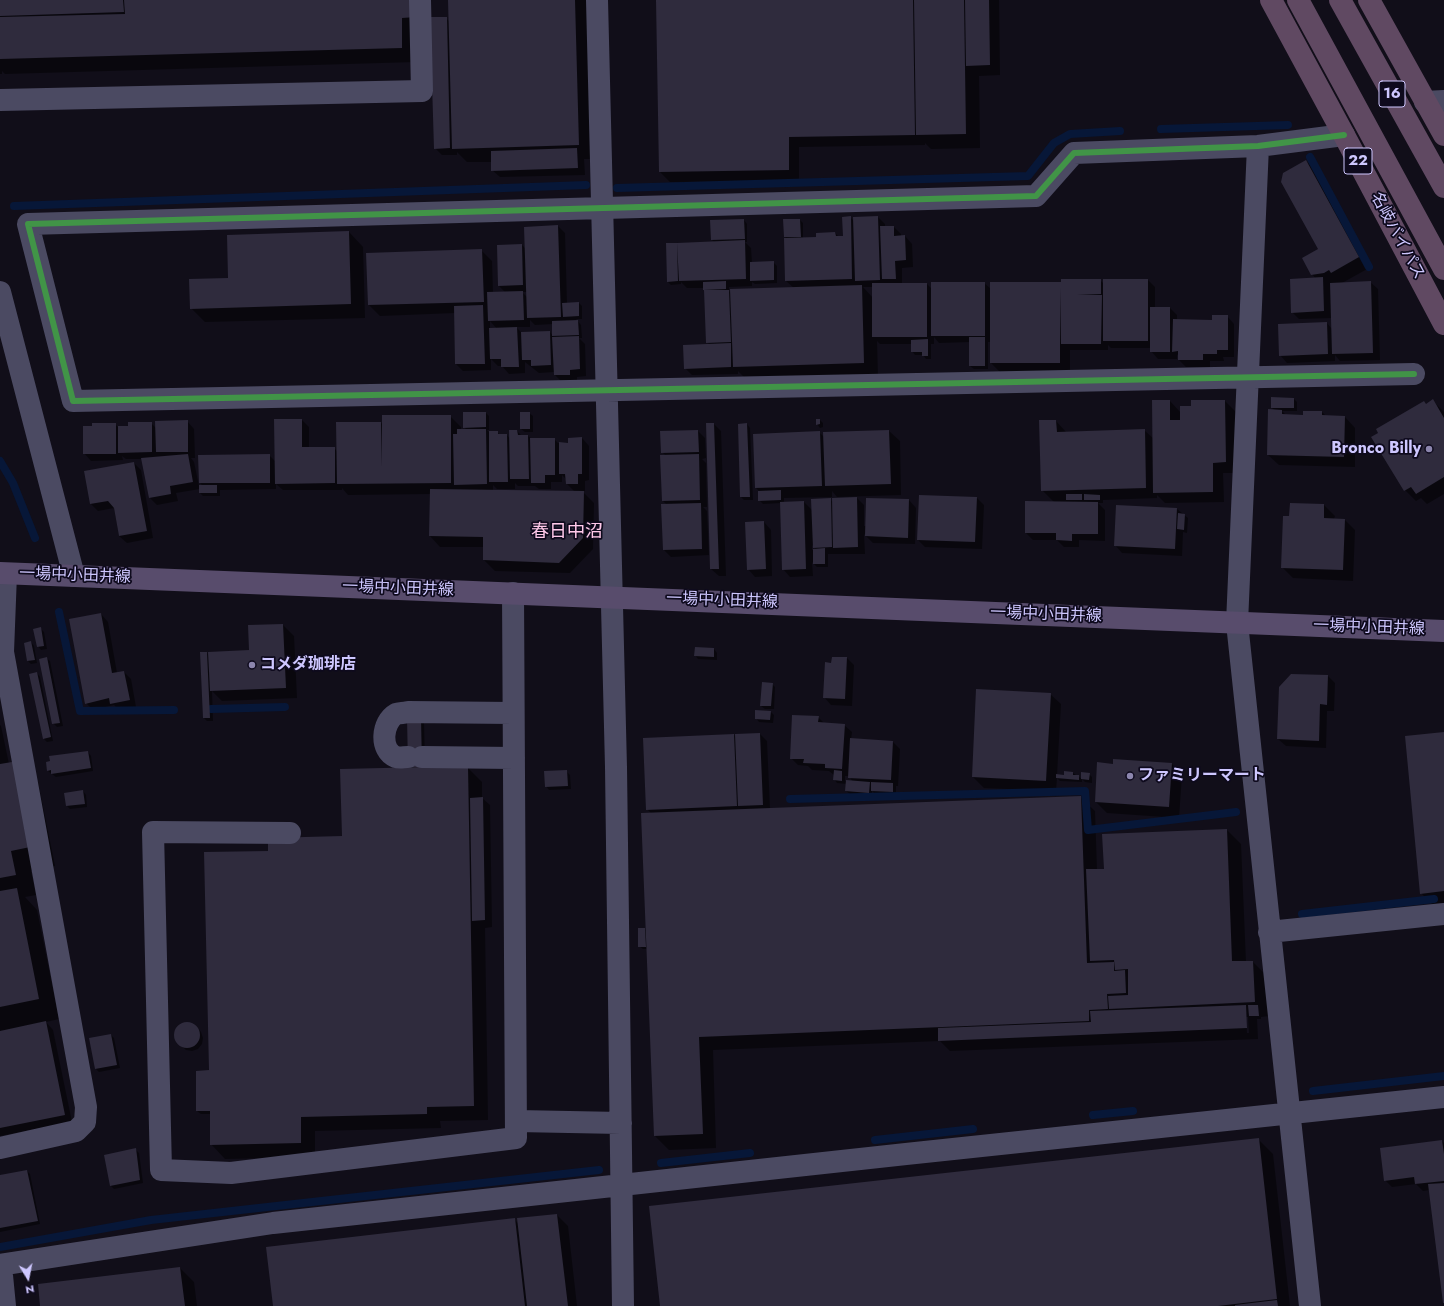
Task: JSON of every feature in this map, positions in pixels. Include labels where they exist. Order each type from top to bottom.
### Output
[{"type":"highway","name":"名岐バイパス","points":[[1271,0],[1444,324]]},
{"type":"highway","name":"16","points":[[1298,0],[1444,269]]},
{"type":"highway","name":"16","points":[[1340,0],[1444,187]]},
{"type":"highway","points":[[1369,0],[1435,101],[1444,135]]},
{"type":"main road","name":"一場中小田井線","points":[[3,573],[1444,631]]},
{"type":"street","points":[[0,100],[422,91],[420,0]]},
{"type":"street","points":[[597,0],[616,775],[623,1306]]},
{"type":"street","points":[[1344,135],[1258,146],[1074,153],[1036,196],[28,224],[74,401],[1414,374]]},
{"type":"street","points":[[1258,146],[1237,622],[1310,1306]]},
{"type":"street","points":[[0,292],[74,576]]},
{"type":"street","points":[[0,1148],[76,1131],[85,1122],[86,1107],[3,652],[3,573]]},
{"type":"street","points":[[290,832],[153,832],[161,1170],[231,1172],[516,1138],[513,593]]},
{"type":"street","points":[[514,713],[408,712],[396,714],[388,722],[384,733],[388,751],[396,757],[514,758]]},
{"type":"street","points":[[1269,932],[1444,914]]},
{"type":"street","points":[[5,1306],[0,1265],[273,1223],[906,1154],[1444,1098]]},
{"type":"street","points":[[517,1121],[621,1123]]},
{"type":"building","points":[[0,0],[123,0],[124,12],[0,16]]},
{"type":"building","points":[[124,0],[415,0],[416,17],[402,18],[402,48],[0,59],[0,17],[125,14]]},
{"type":"building","points":[[448,0],[575,0],[579,145],[452,149]]},
{"type":"building","points":[[656,0],[913,0],[915,135],[789,137],[789,170],[659,172]]},
{"type":"building","points":[[914,0],[964,0],[966,134],[916,135]]},
{"type":"building","points":[[965,0],[989,0],[990,65],[966,66]]},
{"type":"building","points":[[430,17],[447,17],[450,148],[434,149]]},
{"type":"building","points":[[577,148],[578,168],[491,171],[491,151]]},
{"type":"building","points":[[1306,160],[1359,257],[1331,273],[1329,270],[1324,273],[1311,275],[1302,258],[1318,249],[1281,182],[1283,173]]},
{"type":"building","points":[[851,216],[852,279],[785,281],[784,238],[816,237],[816,233],[835,232],[836,236],[843,236],[842,217]]},
{"type":"building","points":[[878,216],[880,280],[855,281],[853,217]]},
{"type":"building","points":[[744,219],[745,239],[711,240],[710,220]]},
{"type":"building","points":[[783,219],[800,219],[801,237],[784,237]]},
{"type":"building","points":[[558,225],[561,317],[527,318],[524,227]]},
{"type":"building","points":[[880,226],[894,226],[894,236],[905,235],[906,260],[895,261],[896,279],[882,279]]},
{"type":"building","points":[[349,231],[351,304],[190,309],[189,279],[228,278],[227,235]]},
{"type":"building","points":[[745,240],[746,279],[679,281],[677,243]]},
{"type":"building","points":[[666,243],[677,243],[678,281],[667,282]]},
{"type":"building","points":[[522,244],[523,285],[498,286],[497,245]]},
{"type":"building","points":[[482,249],[484,302],[368,305],[366,253]]},
{"type":"building","points":[[774,261],[774,280],[750,281],[750,262]]},
{"type":"building","points":[[1323,277],[1324,311],[1291,313],[1290,279]]},
{"type":"building","points":[[1061,279],[1101,279],[1101,294],[1077,295],[1102,295],[1101,344],[1061,344],[1060,288],[1060,363],[990,363],[990,282],[1061,282]]},
{"type":"building","points":[[1103,279],[1148,279],[1148,341],[1103,341]]},
{"type":"building","points":[[726,281],[726,289],[703,290],[703,282]]},
{"type":"building","points":[[1371,281],[1373,353],[1332,354],[1330,283]]},
{"type":"building","points":[[931,282],[985,282],[985,336],[931,336]]},
{"type":"building","points":[[872,283],[927,283],[927,337],[872,337]]},
{"type":"building","points":[[862,285],[864,363],[733,367],[730,289]]},
{"type":"building","points":[[704,290],[729,290],[731,342],[706,343]]},
{"type":"building","points":[[523,291],[524,320],[488,321],[487,292]]},
{"type":"building","points":[[579,302],[579,316],[563,317],[562,303]]},
{"type":"building","points":[[483,305],[485,364],[455,364],[454,306]]},
{"type":"building","points":[[1150,307],[1170,307],[1170,352],[1150,352]]},
{"type":"building","points":[[1212,315],[1228,315],[1228,350],[1217,350],[1217,354],[1203,354],[1203,360],[1178,360],[1178,351],[1172,352],[1173,319],[1212,320]]},
{"type":"building","points":[[578,320],[579,335],[552,336],[552,321]]},
{"type":"building","points":[[1327,322],[1328,354],[1279,356],[1278,324]]},
{"type":"building","points":[[517,327],[519,367],[501,367],[501,359],[490,359],[489,328]]},
{"type":"building","points":[[550,331],[551,365],[531,366],[531,360],[522,360],[521,332]]},
{"type":"building","points":[[579,336],[580,369],[570,370],[570,375],[554,375],[552,337]]},
{"type":"building","points":[[969,337],[985,337],[985,366],[969,366]]},
{"type":"building","points":[[928,339],[928,356],[922,356],[922,352],[911,352],[911,340]]},
{"type":"building","points":[[731,343],[731,367],[684,369],[683,345]]},
{"type":"building","points":[[1271,397],[1294,398],[1294,408],[1271,408]]},
{"type":"building","points":[[1433,399],[1444,418],[1444,477],[1416,494],[1411,487],[1404,491],[1371,437],[1378,433],[1376,429],[1424,401],[1426,404]]},
{"type":"building","points":[[1152,400],[1170,400],[1170,420],[1180,420],[1180,406],[1191,406],[1191,400],[1225,400],[1226,462],[1213,463],[1213,492],[1153,493]]},
{"type":"building","points":[[1268,409],[1282,410],[1282,414],[1303,415],[1303,411],[1322,411],[1322,415],[1345,416],[1344,457],[1267,455]]},
{"type":"building","points":[[463,412],[486,412],[486,427],[463,428]]},
{"type":"building","points":[[520,412],[530,412],[530,429],[520,429]]},
{"type":"building","points":[[382,415],[451,415],[451,483],[337,484],[336,422],[381,422],[382,467]]},
{"type":"building","points":[[274,419],[302,419],[302,447],[335,447],[335,483],[275,484]]},
{"type":"building","points":[[816,419],[820,419],[820,424],[816,425]]},
{"type":"building","points":[[188,420],[188,452],[156,452],[155,421]]},
{"type":"building","points":[[1039,420],[1056,420],[1057,432],[1145,429],[1146,488],[1041,491]]},
{"type":"building","points":[[128,422],[152,422],[152,452],[118,453],[118,426],[128,426]]},
{"type":"building","points":[[92,423],[116,423],[116,454],[83,454],[83,426],[92,426]]},
{"type":"building","points":[[706,423],[714,423],[719,569],[710,569]]},
{"type":"building","points":[[747,423],[750,497],[740,497],[738,424]]},
{"type":"building","points":[[457,429],[486,429],[487,484],[454,485],[453,434],[457,434]]},
{"type":"building","points":[[509,430],[517,430],[518,435],[528,435],[529,479],[510,479]]},
{"type":"building","points":[[698,430],[699,452],[661,453],[660,431]]},
{"type":"building","points":[[889,430],[891,484],[825,486],[823,432]]},
{"type":"building","points":[[489,431],[498,431],[498,434],[507,434],[508,482],[489,482]]},
{"type":"building","points":[[820,431],[822,486],[755,488],[753,434]]},
{"type":"building","points":[[582,437],[582,474],[578,474],[578,484],[566,484],[565,474],[559,474],[559,442],[568,443],[568,438]]},
{"type":"building","points":[[530,438],[555,438],[555,475],[545,475],[545,483],[531,483]]},
{"type":"building","points":[[188,454],[193,482],[170,486],[171,494],[149,498],[141,458]]},
{"type":"building","points":[[270,454],[270,483],[199,483],[198,455]]},
{"type":"building","points":[[699,454],[700,500],[662,501],[660,455]]},
{"type":"building","points":[[134,462],[147,531],[119,536],[114,508],[108,501],[90,504],[84,471]]},
{"type":"building","points":[[199,485],[217,485],[217,493],[199,493]]},
{"type":"building","points":[[430,489],[584,491],[583,538],[559,563],[483,560],[483,537],[429,536]]},
{"type":"building","points":[[781,490],[781,500],[758,501],[758,491]]},
{"type":"building","points":[[1066,494],[1082,494],[1082,500],[1066,500]]},
{"type":"building","points":[[1084,494],[1100,495],[1100,500],[1084,500]]},
{"type":"building","points":[[919,495],[977,497],[975,542],[917,540]]},
{"type":"building","points":[[857,497],[858,547],[833,548],[832,498]]},
{"type":"building","points":[[831,498],[832,547],[813,548],[811,499]]},
{"type":"building","points":[[866,498],[909,499],[908,538],[865,536]]},
{"type":"building","points":[[804,501],[806,569],[782,570],[780,502]]},
{"type":"building","points":[[1025,501],[1098,502],[1098,534],[1072,534],[1072,541],[1056,540],[1056,533],[1025,533]]},
{"type":"building","points":[[701,503],[702,549],[663,550],[661,504]]},
{"type":"building","points":[[1290,503],[1324,504],[1324,518],[1345,519],[1343,570],[1281,568],[1283,516],[1289,516]]},
{"type":"building","points":[[1116,505],[1177,508],[1175,549],[1114,546]]},
{"type":"building","points":[[1178,513],[1185,514],[1184,530],[1177,529]]},
{"type":"building","points":[[764,521],[766,569],[747,570],[745,522]]},
{"type":"building","points":[[825,548],[825,564],[813,564],[813,549]]},
{"type":"building","points":[[101,613],[112,673],[124,671],[130,700],[110,704],[109,698],[85,704],[69,619]]},
{"type":"building","points":[[283,624],[286,688],[210,691],[208,652],[249,650],[248,625]]},
{"type":"building","points":[[41,627],[44,646],[37,647],[33,629]]},
{"type":"building","points":[[31,641],[35,660],[27,661],[24,643]]},
{"type":"building","points":[[695,647],[714,648],[714,657],[694,656]]},
{"type":"building","points":[[200,652],[207,652],[210,718],[203,718]]},
{"type":"building","points":[[47,657],[60,723],[52,724],[39,659]]},
{"type":"building","points":[[832,657],[847,657],[845,699],[823,698],[825,662],[831,663]]},
{"type":"building","points":[[37,672],[51,737],[43,739],[29,674]]},
{"type":"building","points":[[1291,674],[1328,675],[1327,705],[1320,704],[1319,741],[1277,739],[1279,687]]},
{"type":"building","points":[[762,682],[773,683],[771,706],[760,706]]},
{"type":"building","points":[[976,689],[1051,693],[1046,781],[972,777]]},
{"type":"building","points":[[755,710],[771,711],[770,720],[755,719]]},
{"type":"building","points":[[792,715],[819,716],[818,722],[845,724],[842,769],[825,768],[825,764],[803,763],[804,759],[790,759]]},
{"type":"building","points":[[407,717],[421,717],[422,767],[408,767]]},
{"type":"building","points":[[1444,732],[1444,891],[1420,894],[1405,736]]},
{"type":"building","points":[[760,733],[763,805],[738,806],[735,734]]},
{"type":"building","points":[[734,734],[737,806],[646,810],[643,738]]},
{"type":"building","points":[[850,738],[893,741],[891,780],[848,778]]},
{"type":"building","points":[[88,751],[91,768],[51,774],[51,770],[47,771],[46,762],[50,761],[49,756]]},
{"type":"building","points":[[1113,759],[1172,763],[1169,807],[1095,802],[1097,762],[1113,764]]},
{"type":"building","points":[[18,761],[35,846],[11,851],[16,875],[0,878],[0,764]]},
{"type":"building","points":[[468,766],[474,1106],[427,1107],[427,1114],[301,1117],[301,1143],[210,1145],[210,1111],[196,1111],[196,1071],[209,1070],[204,852],[268,851],[268,838],[342,836],[340,769]]},
{"type":"building","points":[[567,770],[568,786],[545,787],[544,771]]},
{"type":"building","points":[[834,770],[842,771],[842,781],[833,780]]},
{"type":"building","points":[[1064,771],[1073,772],[1073,775],[1079,775],[1079,780],[1056,778],[1056,774],[1064,775]]},
{"type":"building","points":[[1081,772],[1090,773],[1089,780],[1081,779]]},
{"type":"building","points":[[846,780],[870,782],[869,793],[845,791]]},
{"type":"building","points":[[871,782],[893,783],[893,792],[871,791]]},
{"type":"building","points":[[83,790],[85,804],[66,806],[64,793]]},
{"type":"building","points":[[1081,796],[1087,963],[1114,962],[1114,971],[1125,970],[1126,993],[1107,994],[1108,1009],[1089,1010],[1089,1021],[699,1037],[703,1134],[654,1136],[641,813]]},
{"type":"building","points":[[483,797],[485,920],[472,921],[470,798]]},
{"type":"building","points":[[1227,829],[1232,961],[1253,961],[1255,1002],[1109,1009],[1108,996],[1128,995],[1128,969],[1115,970],[1114,960],[1090,961],[1086,869],[1104,869],[1102,834]]},
{"type":"building","points":[[17,888],[39,999],[0,1007],[0,891]]},
{"type":"building","points":[[638,928],[645,928],[646,947],[638,947]]},
{"type":"building","points":[[1246,1005],[1247,1028],[938,1041],[938,1028],[1091,1022],[1090,1011]]},
{"type":"building","points":[[1248,1005],[1258,1005],[1259,1016],[1249,1016]]},
{"type":"building","points":[[46,1021],[65,1115],[0,1128],[0,1031]]},
{"type":"building","points":[[187,1022],[196,1026],[200,1035],[196,1044],[187,1048],[178,1044],[174,1035],[178,1026]]},
{"type":"building","points":[[111,1034],[117,1065],[95,1069],[89,1038]]},
{"type":"building","points":[[1259,1138],[1277,1299],[1218,1306],[660,1306],[649,1206]]},
{"type":"building","points":[[1442,1140],[1444,1154],[1444,1181],[1415,1184],[1414,1177],[1384,1181],[1380,1148]]},
{"type":"building","points":[[136,1148],[140,1180],[110,1186],[104,1155]]},
{"type":"building","points":[[27,1170],[38,1221],[0,1228],[0,1175]]},
{"type":"building","points":[[1444,1183],[1444,1303],[1443,1303],[1428,1184]]},
{"type":"building","points":[[557,1214],[568,1306],[527,1306],[517,1218]]},
{"type":"building","points":[[515,1218],[525,1306],[273,1306],[266,1247]]},
{"type":"building","points":[[180,1267],[185,1306],[40,1306],[38,1284]]},
{"type":"building","points":[[1277,1300],[1278,1306],[1235,1306],[1235,1305]]},
{"type":"waterway","points":[[1161,129],[1288,125]]},
{"type":"waterway","points":[[617,188],[1028,176],[1054,143],[1070,134],[1120,131]]},
{"type":"waterway","points":[[1310,157],[1369,267]]},
{"type":"waterway","points":[[14,206],[586,185]]},
{"type":"waterway","points":[[0,461],[13,483],[35,538]]},
{"type":"waterway","points":[[59,612],[80,711],[174,710]]},
{"type":"waterway","points":[[211,709],[285,707]]},
{"type":"waterway","points":[[790,799],[1085,791],[1088,830],[1236,812]]},
{"type":"waterway","points":[[1302,914],[1434,899]]},
{"type":"waterway","points":[[1313,1091],[1444,1076]]},
{"type":"waterway","points":[[1093,1115],[1133,1111]]},
{"type":"waterway","points":[[875,1140],[973,1129]]},
{"type":"waterway","points":[[661,1163],[750,1153]]},
{"type":"waterway","points":[[0,1247],[151,1220],[599,1170]]},
{"type":"cycle path","points":[[1344,135],[1258,146],[1074,153],[1036,196],[28,224],[73,401],[1414,374]]},
{"type":"place","name":"Bronco Billy","points":[[1429,449]]},
{"type":"place","name":"コメダ珈琲店","points":[[252,665]]},
{"type":"place","name":"ファミリーマート","points":[[1130,776]]},
{"type":"district","name":"春日中沼","points":[[567,533]]}]
